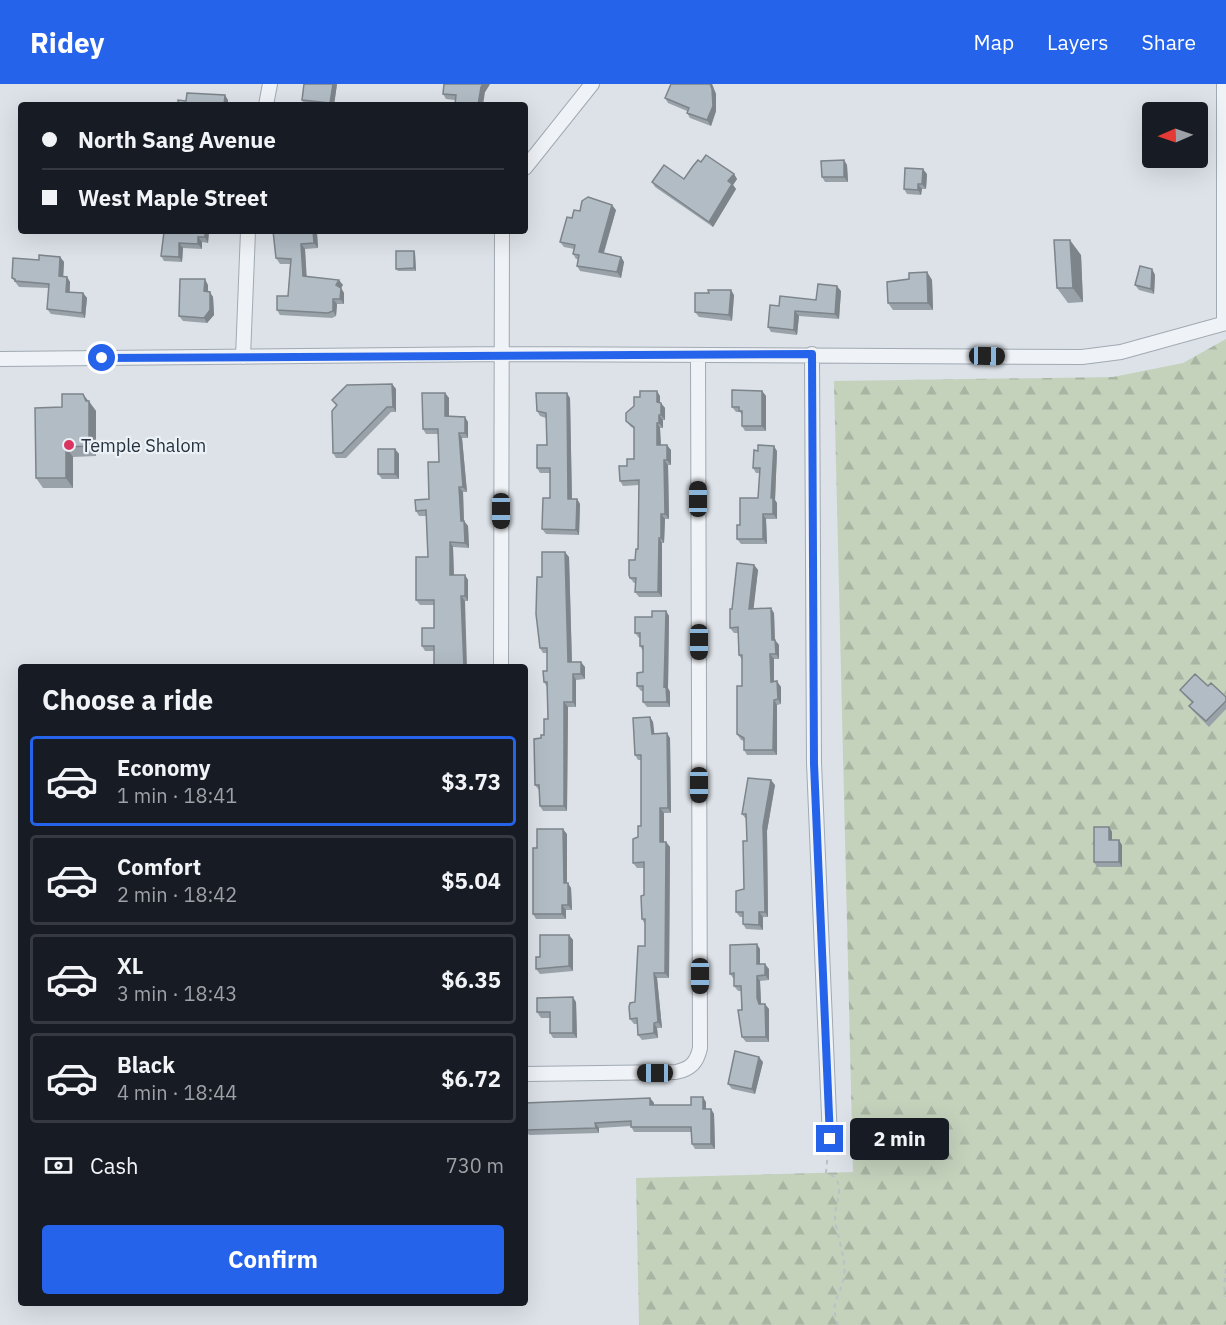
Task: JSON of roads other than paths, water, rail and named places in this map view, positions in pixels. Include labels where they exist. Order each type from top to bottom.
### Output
[{"type":"street","points":[[267,102],[270,84]]},
{"type":"street","points":[[528,164],[592,84]]},
{"type":"street","points":[[0,359],[501,354],[1082,357],[1121,352],[1225,323],[1224,84]]},
{"type":"street","points":[[243,357],[248,234]]},
{"type":"street","points":[[501,664],[502,234]]},
{"type":"street","points":[[812,354],[814,764],[830,1139]]},
{"type":"street","points":[[528,1074],[676,1072],[692,1066],[698,1058],[700,1012],[698,356]]},
{"type":"place","name":"Temple Shalom","points":[[69,445]]}]
